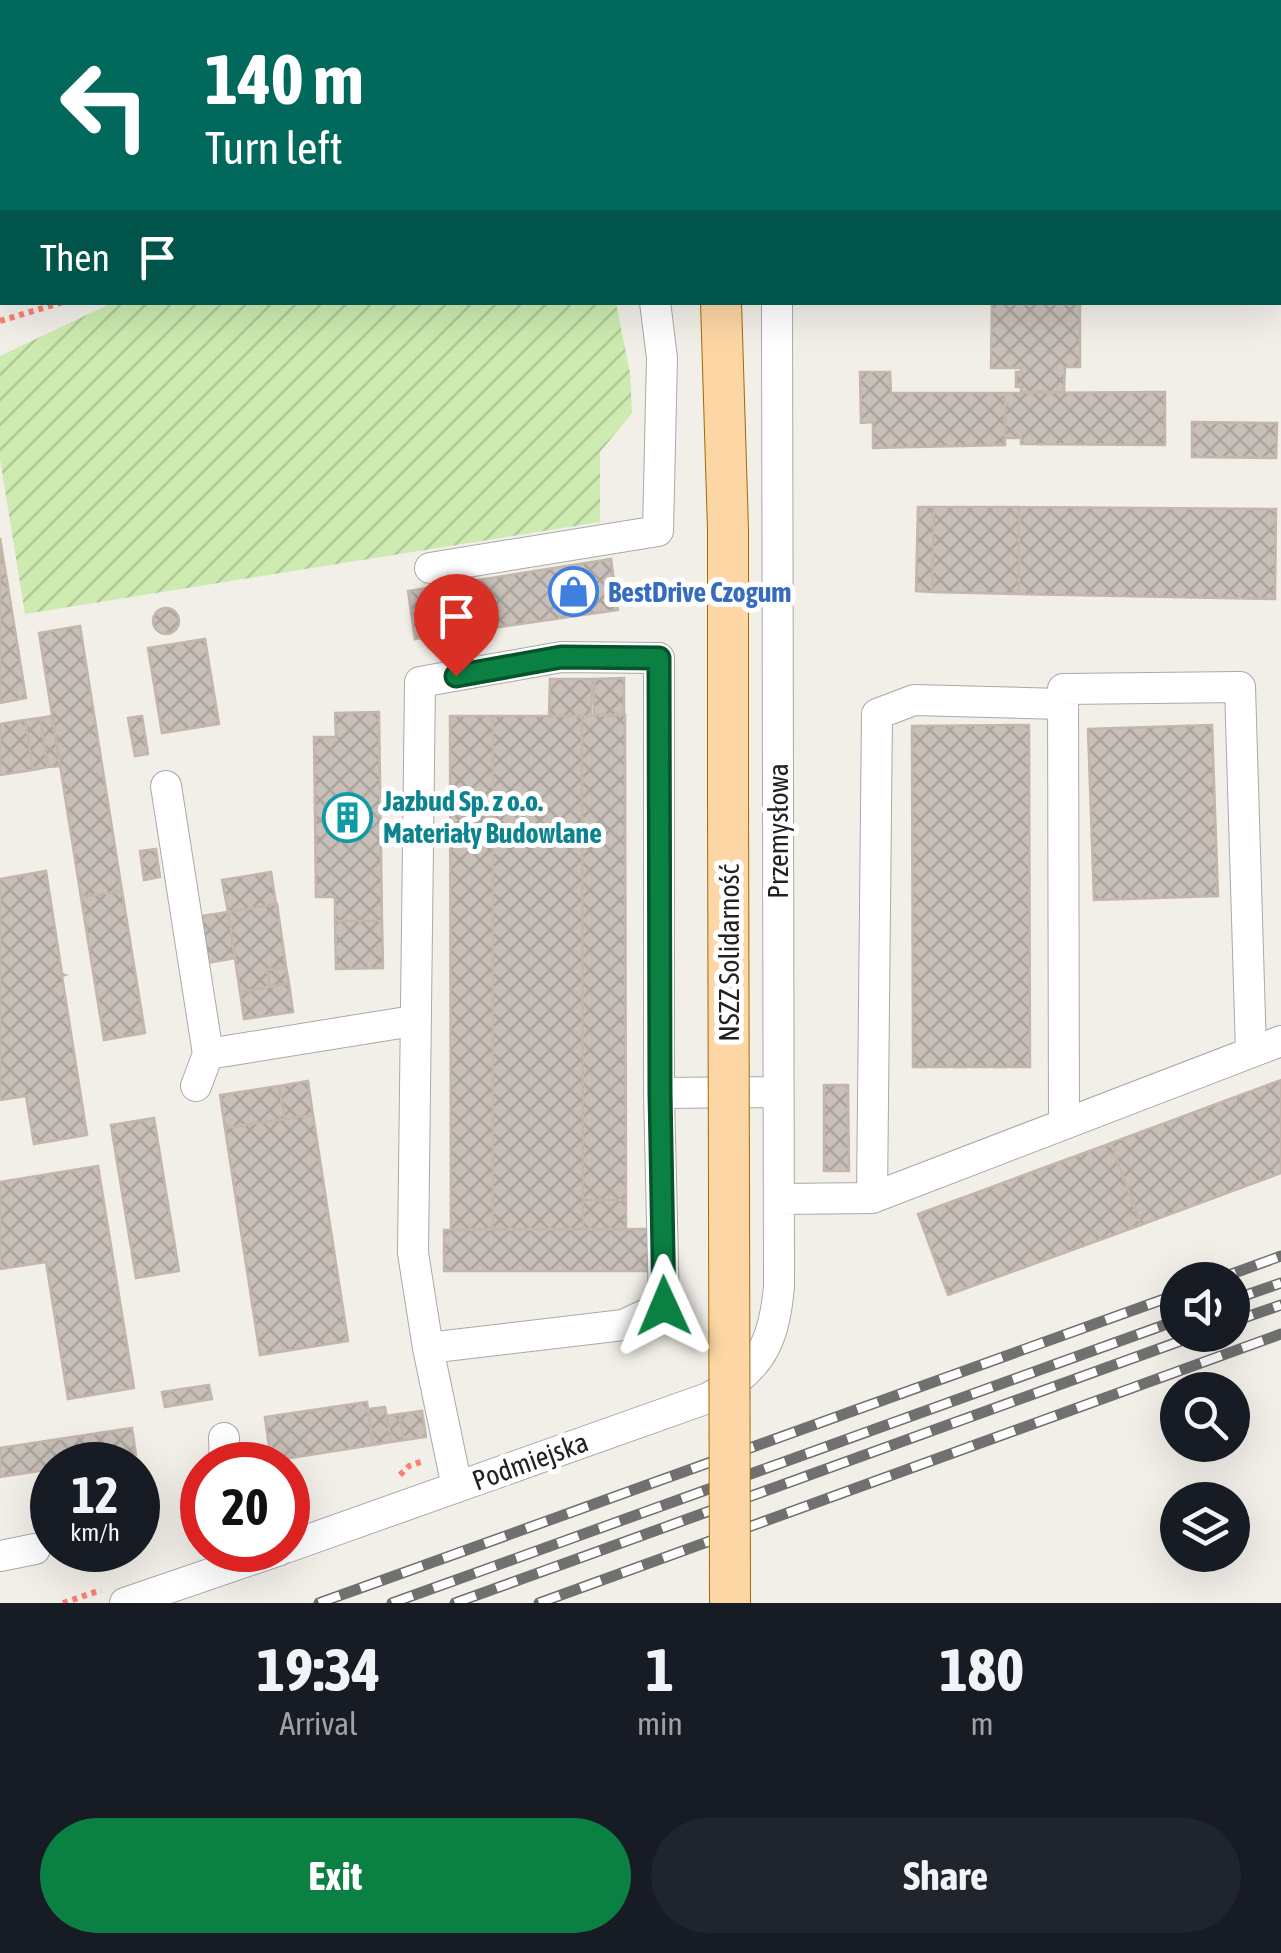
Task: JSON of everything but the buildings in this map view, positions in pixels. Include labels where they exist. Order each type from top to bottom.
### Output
[{"type":"main road","name":"NSZZ Solidarność","points":[[721,305],[728,511],[730,1603]]},
{"type":"street","points":[[430,568],[658,531],[662,394],[656,305]]},
{"type":"street","name":"Przemysłowa","points":[[760,1355],[776,1320],[778,1198],[776,305]]},
{"type":"street","points":[[428,1348],[622,1325],[664,1306],[659,658],[561,657],[420,682],[412,1253],[428,1348],[458,1487]]},
{"type":"street","points":[[1064,1123],[1063,689],[1240,687],[1251,1052]]},
{"type":"street","points":[[872,1198],[877,714],[914,700],[1062,704]]},
{"type":"street","points":[[166,786],[208,1054],[196,1086]]},
{"type":"street","points":[[208,1054],[413,1021]]},
{"type":"street","points":[[778,1198],[872,1198],[1281,1041]]},
{"type":"street","points":[[660,1093],[778,1092]]},
{"type":"street","name":"Podmiejska","points":[[310,1539],[708,1398],[741,1380],[760,1355]]},
{"type":"street","points":[[0,1556],[30,1550]]},
{"type":"street","points":[[125,1603],[202,1572]]},
{"type":"path","points":[[0,321],[53,305]]},
{"type":"green space","points":[[108,305],[616,305],[630,373],[632,413],[600,452],[600,522],[25,614],[0,459],[0,356]]},
{"type":"railway","points":[[1250,1267],[1281,1256]]},
{"type":"railway","points":[[1250,1294],[1281,1283]]},
{"type":"railway","points":[[319,1603],[1160,1300]]},
{"type":"railway","points":[[1250,1316],[1281,1305]]},
{"type":"railway","points":[[392,1603],[1160,1326]]},
{"type":"railway","points":[[539,1603],[1281,1334]]},
{"type":"railway","points":[[455,1603],[1160,1348]]},
{"type":"place","name":"BestDrive Czogum","points":[[573,592]]},
{"type":"place","name":"Jazbud Sp. z o.o. Materiały Budowlane","points":[[348,817]]},
{"type":"route","points":[[456,676],[561,657],[659,658],[664,1306]]}]
